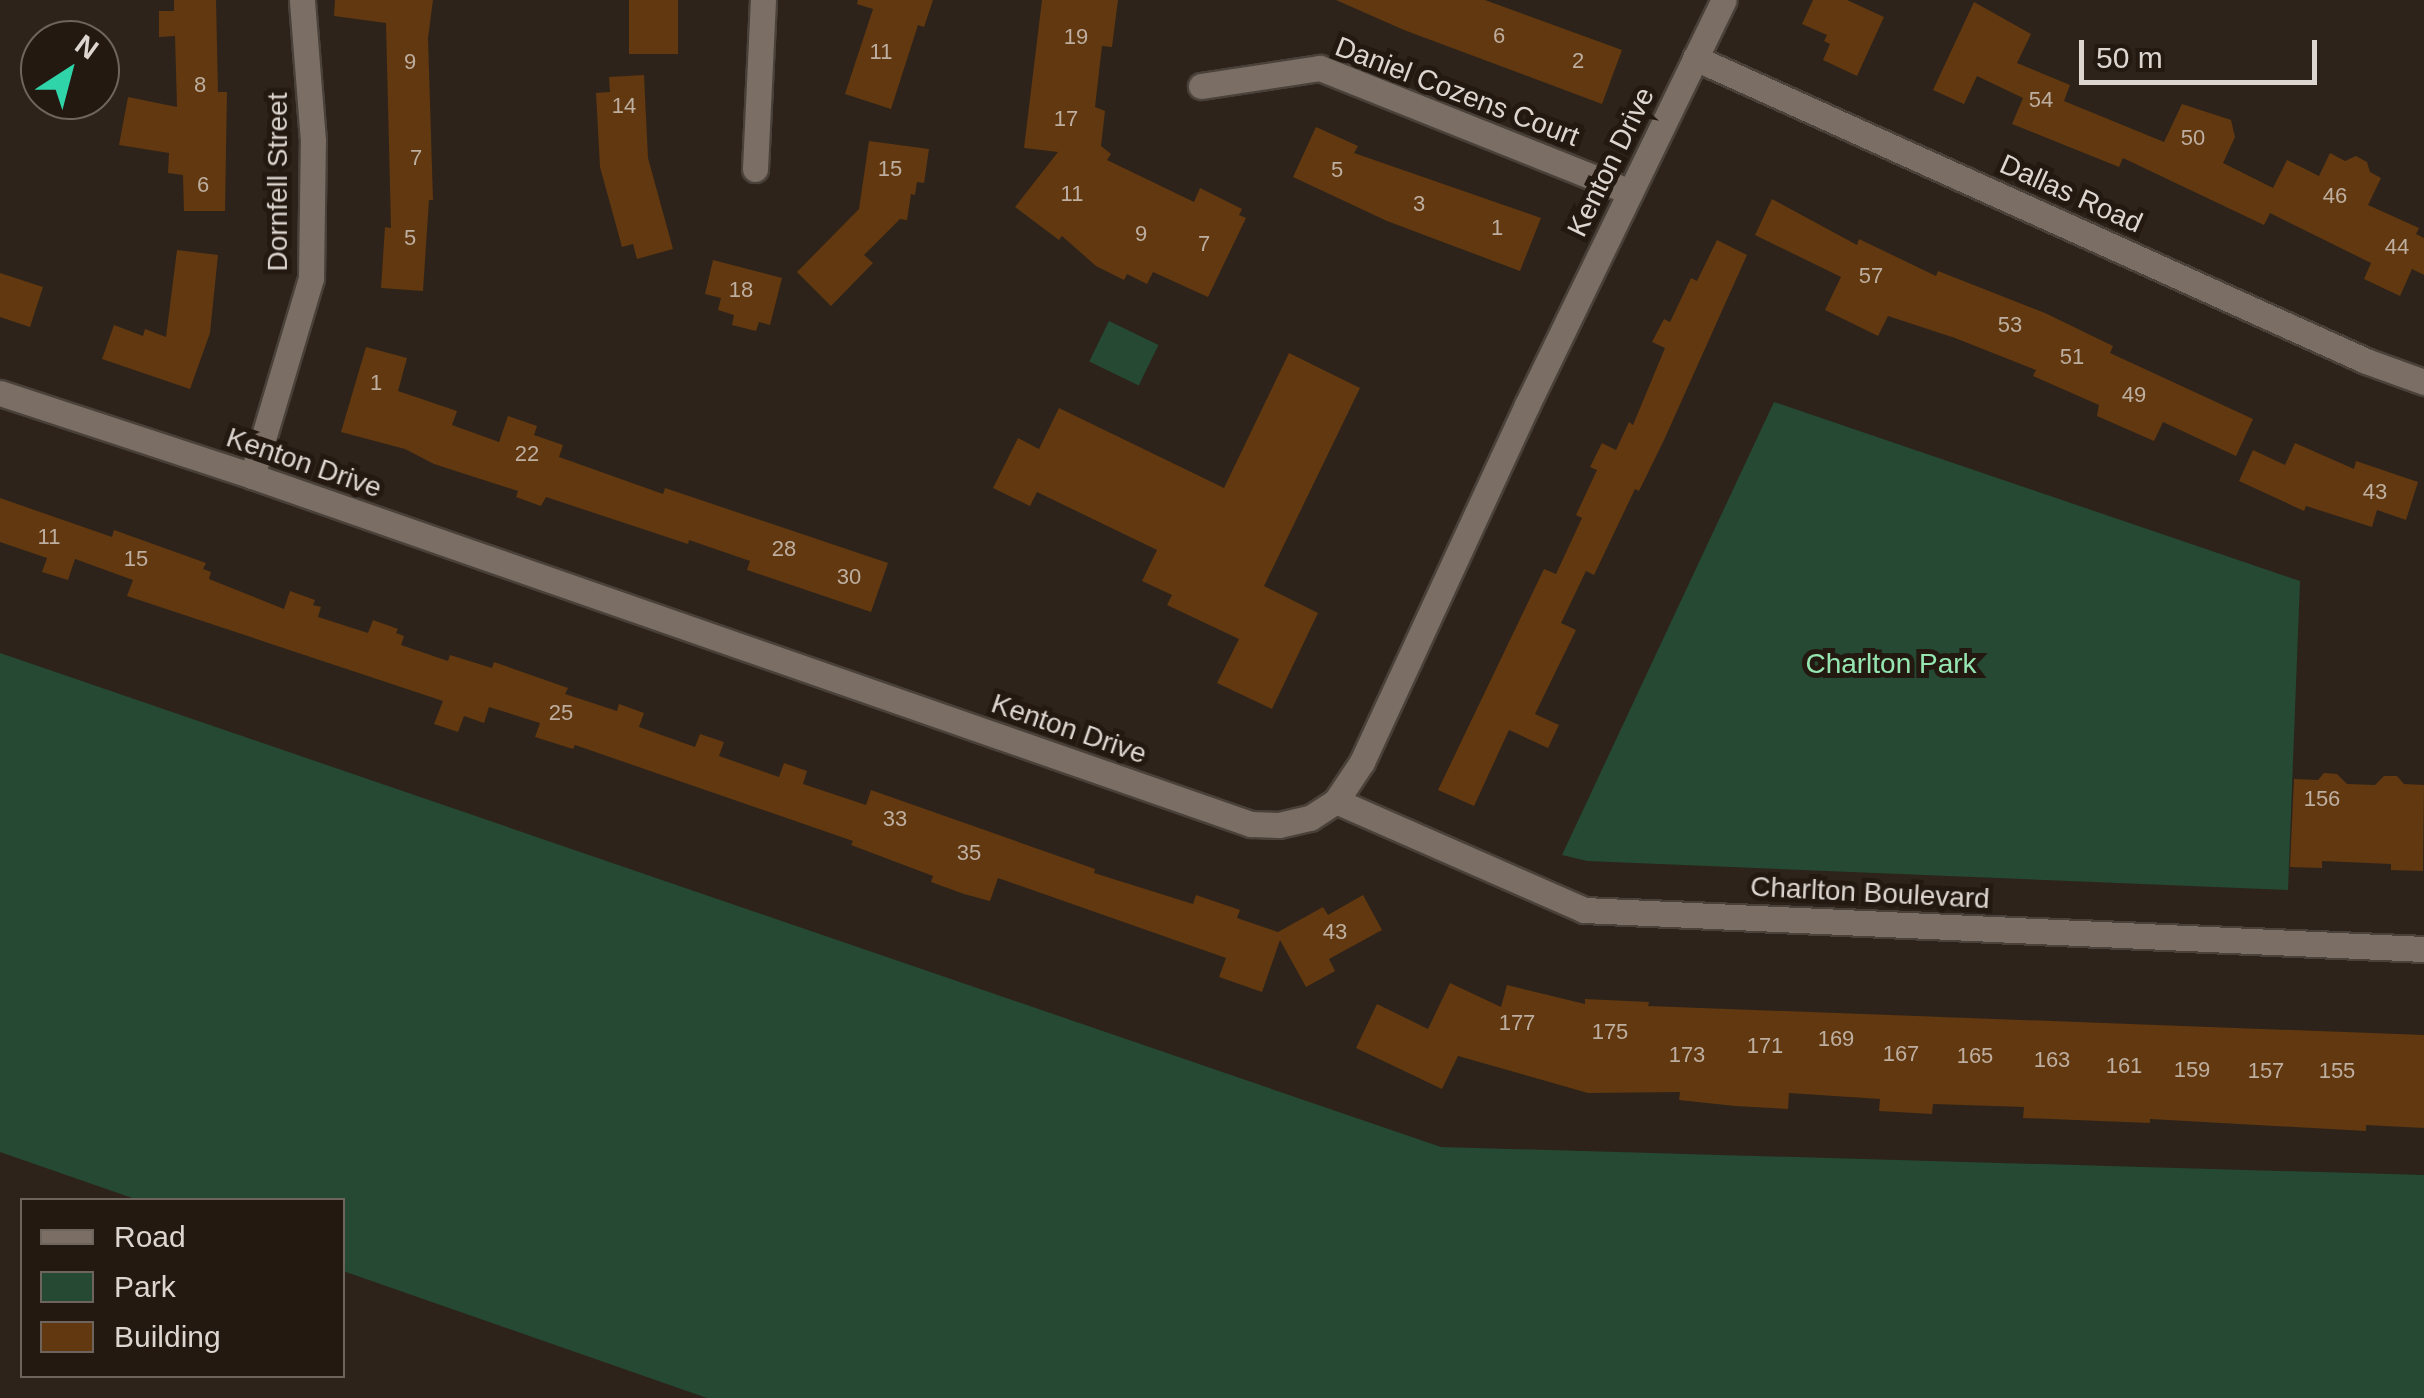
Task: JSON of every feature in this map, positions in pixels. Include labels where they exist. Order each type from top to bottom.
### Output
[{"type":"street","name":"Dornfell Street","points":[[252,476],[311,278],[312,141],[302,0]]},
{"type":"street","points":[[755,168],[762,0]]},
{"type":"street","name":"Kenton Drive","points":[[0,393],[252,476],[1251,824],[1279,825],[1310,818],[1336,801],[1362,762],[1724,0]]},
{"type":"street","name":"Dallas Road","points":[[1695,58],[2366,361],[2424,382]]},
{"type":"street","name":"Daniel Cozens Court","points":[[1201,86],[1320,68],[1630,192]]},
{"type":"street","name":"Charlton Boulevard","points":[[1336,801],[1584,910],[2424,949]]},
{"type":"green space","points":[[1109,321],[1158,345],[1139,386],[1089,361]]},
{"type":"green space","name":"Charlton Park","points":[[1774,402],[2300,581],[2288,890],[1587,861],[1562,855]]},
{"type":"green space","points":[[0,653],[1441,1147],[2424,1175],[2424,1398],[707,1398],[345,1272],[345,1198],[132,1198],[0,1152]]},
{"type":"building","points":[[174,0],[216,0],[218,92],[227,92],[225,211],[184,211],[183,175],[168,173],[169,153],[119,145],[128,97],[177,107],[175,36],[159,37],[159,11],[174,11]]},
{"type":"building","points":[[335,0],[433,0],[428,38],[433,200],[429,200],[423,291],[381,288],[385,227],[391,228],[386,23],[334,16]]},
{"type":"building","points":[[629,0],[678,0],[678,54],[629,54]]},
{"type":"building","points":[[858,0],[933,0],[924,27],[918,25],[891,109],[845,94],[873,9],[857,4]]},
{"type":"building","points":[[1042,0],[1118,0],[1112,47],[1102,46],[1095,107],[1105,111],[1101,146],[1111,154],[1107,160],[1194,202],[1200,188],[1242,209],[1239,215],[1246,218],[1208,297],[1153,272],[1147,284],[1127,274],[1124,280],[1096,266],[1062,236],[1059,240],[1015,207],[1058,152],[1024,148]]},
{"type":"building","points":[[1336,0],[1485,0],[1622,50],[1602,104],[1404,30]]},
{"type":"building","points":[[1813,0],[1847,0],[1884,17],[1857,76],[1823,60],[1830,44],[1824,41],[1827,35],[1802,24]]},
{"type":"building","points":[[1974,2],[2031,34],[2017,63],[2070,85],[2064,101],[2164,142],[2182,104],[2231,120],[2235,137],[2223,163],[2273,188],[2287,160],[2319,176],[2330,153],[2345,161],[2356,156],[2367,162],[2370,172],[2381,178],[2368,205],[2419,228],[2416,234],[2424,238],[2424,275],[2412,269],[2400,296],[2364,279],[2371,263],[2270,213],[2264,225],[2123,158],[2119,167],[2012,124],[2023,98],[1977,76],[1964,104],[1933,90]]},
{"type":"building","points":[[644,75],[648,158],[673,249],[637,259],[633,244],[622,247],[600,167],[596,93],[610,92],[609,77]]},
{"type":"building","points":[[1316,127],[1358,146],[1354,153],[1541,218],[1520,271],[1387,221],[1293,177]]},
{"type":"building","points":[[869,141],[929,149],[924,183],[917,182],[915,195],[911,194],[907,220],[900,219],[864,255],[873,263],[831,306],[797,272],[859,209]]},
{"type":"building","points":[[1772,199],[1857,245],[1859,239],[1936,276],[1938,271],[2045,313],[2113,346],[2110,353],[2253,419],[2236,456],[2163,422],[2154,441],[2097,416],[2099,405],[2033,376],[2036,370],[1955,338],[1888,316],[1878,336],[1825,310],[1841,277],[1755,235]]},
{"type":"building","points":[[1717,240],[1747,255],[1639,491],[1635,489],[1594,575],[1586,571],[1561,623],[1576,630],[1535,714],[1559,725],[1548,748],[1509,730],[1474,806],[1438,790],[1544,569],[1556,574],[1582,518],[1576,515],[1597,470],[1590,467],[1602,443],[1616,450],[1629,422],[1633,425],[1665,348],[1652,342],[1664,319],[1670,322],[1691,278],[1697,281]]},
{"type":"building","points":[[177,250],[218,255],[210,333],[190,389],[102,359],[114,325],[143,336],[145,329],[166,337]]},
{"type":"building","points":[[713,260],[782,278],[770,325],[759,322],[756,331],[732,325],[734,315],[718,310],[721,298],[705,294]]},
{"type":"building","points":[[0,273],[43,287],[30,327],[0,317]]},
{"type":"building","points":[[366,347],[407,358],[398,391],[457,411],[452,425],[499,442],[508,416],[537,426],[534,435],[563,445],[559,457],[663,494],[665,488],[888,563],[871,612],[747,570],[750,561],[689,540],[688,544],[546,497],[541,506],[516,497],[518,491],[434,464],[405,449],[341,432]]},
{"type":"building","points":[[1289,353],[1360,388],[1264,586],[1318,613],[1272,709],[1217,683],[1239,639],[1167,605],[1172,595],[1142,581],[1157,550],[1037,492],[1030,506],[993,488],[1018,438],[1039,449],[1059,408],[1224,488]]},
{"type":"building","points":[[2295,443],[2354,469],[2356,461],[2418,482],[2406,520],[2377,510],[2372,527],[2306,506],[2304,511],[2239,481],[2253,450],[2285,465]]},
{"type":"building","points":[[0,498],[112,537],[114,530],[206,563],[203,569],[211,572],[209,579],[284,609],[290,591],[315,600],[313,605],[321,607],[318,617],[368,633],[373,620],[398,629],[396,633],[404,636],[401,645],[448,661],[450,655],[492,668],[494,662],[568,688],[565,694],[617,711],[619,704],[644,713],[639,727],[695,747],[700,734],[724,742],[719,756],[779,777],[784,763],[807,771],[803,784],[866,805],[871,790],[1095,869],[1094,873],[1193,904],[1196,895],[1240,910],[1237,918],[1278,932],[1323,907],[1328,915],[1363,895],[1382,930],[1329,959],[1335,971],[1306,987],[1280,940],[1262,992],[1219,977],[1226,958],[998,878],[990,901],[964,894],[931,882],[933,876],[851,845],[853,841],[575,745],[573,749],[535,737],[540,723],[489,707],[484,723],[464,716],[458,732],[434,724],[443,701],[127,596],[133,580],[75,559],[68,580],[42,572],[47,558],[0,542]]},
{"type":"building","points":[[2324,773],[2337,774],[2347,784],[2375,785],[2384,776],[2397,776],[2404,784],[2424,785],[2423,871],[2391,870],[2391,864],[2322,861],[2322,868],[2290,867],[2294,779],[2318,780]]},
{"type":"building","points":[[1450,983],[1501,1007],[1507,985],[1585,1004],[1585,999],[1649,1002],[1648,1006],[2424,1035],[2424,1128],[2366,1125],[2366,1131],[2150,1119],[2150,1123],[2023,1118],[2024,1107],[1933,1104],[1932,1114],[1879,1111],[1880,1099],[1789,1093],[1788,1109],[1735,1106],[1679,1100],[1680,1092],[1588,1093],[1458,1056],[1442,1089],[1356,1048],[1377,1004],[1428,1029]]}]
